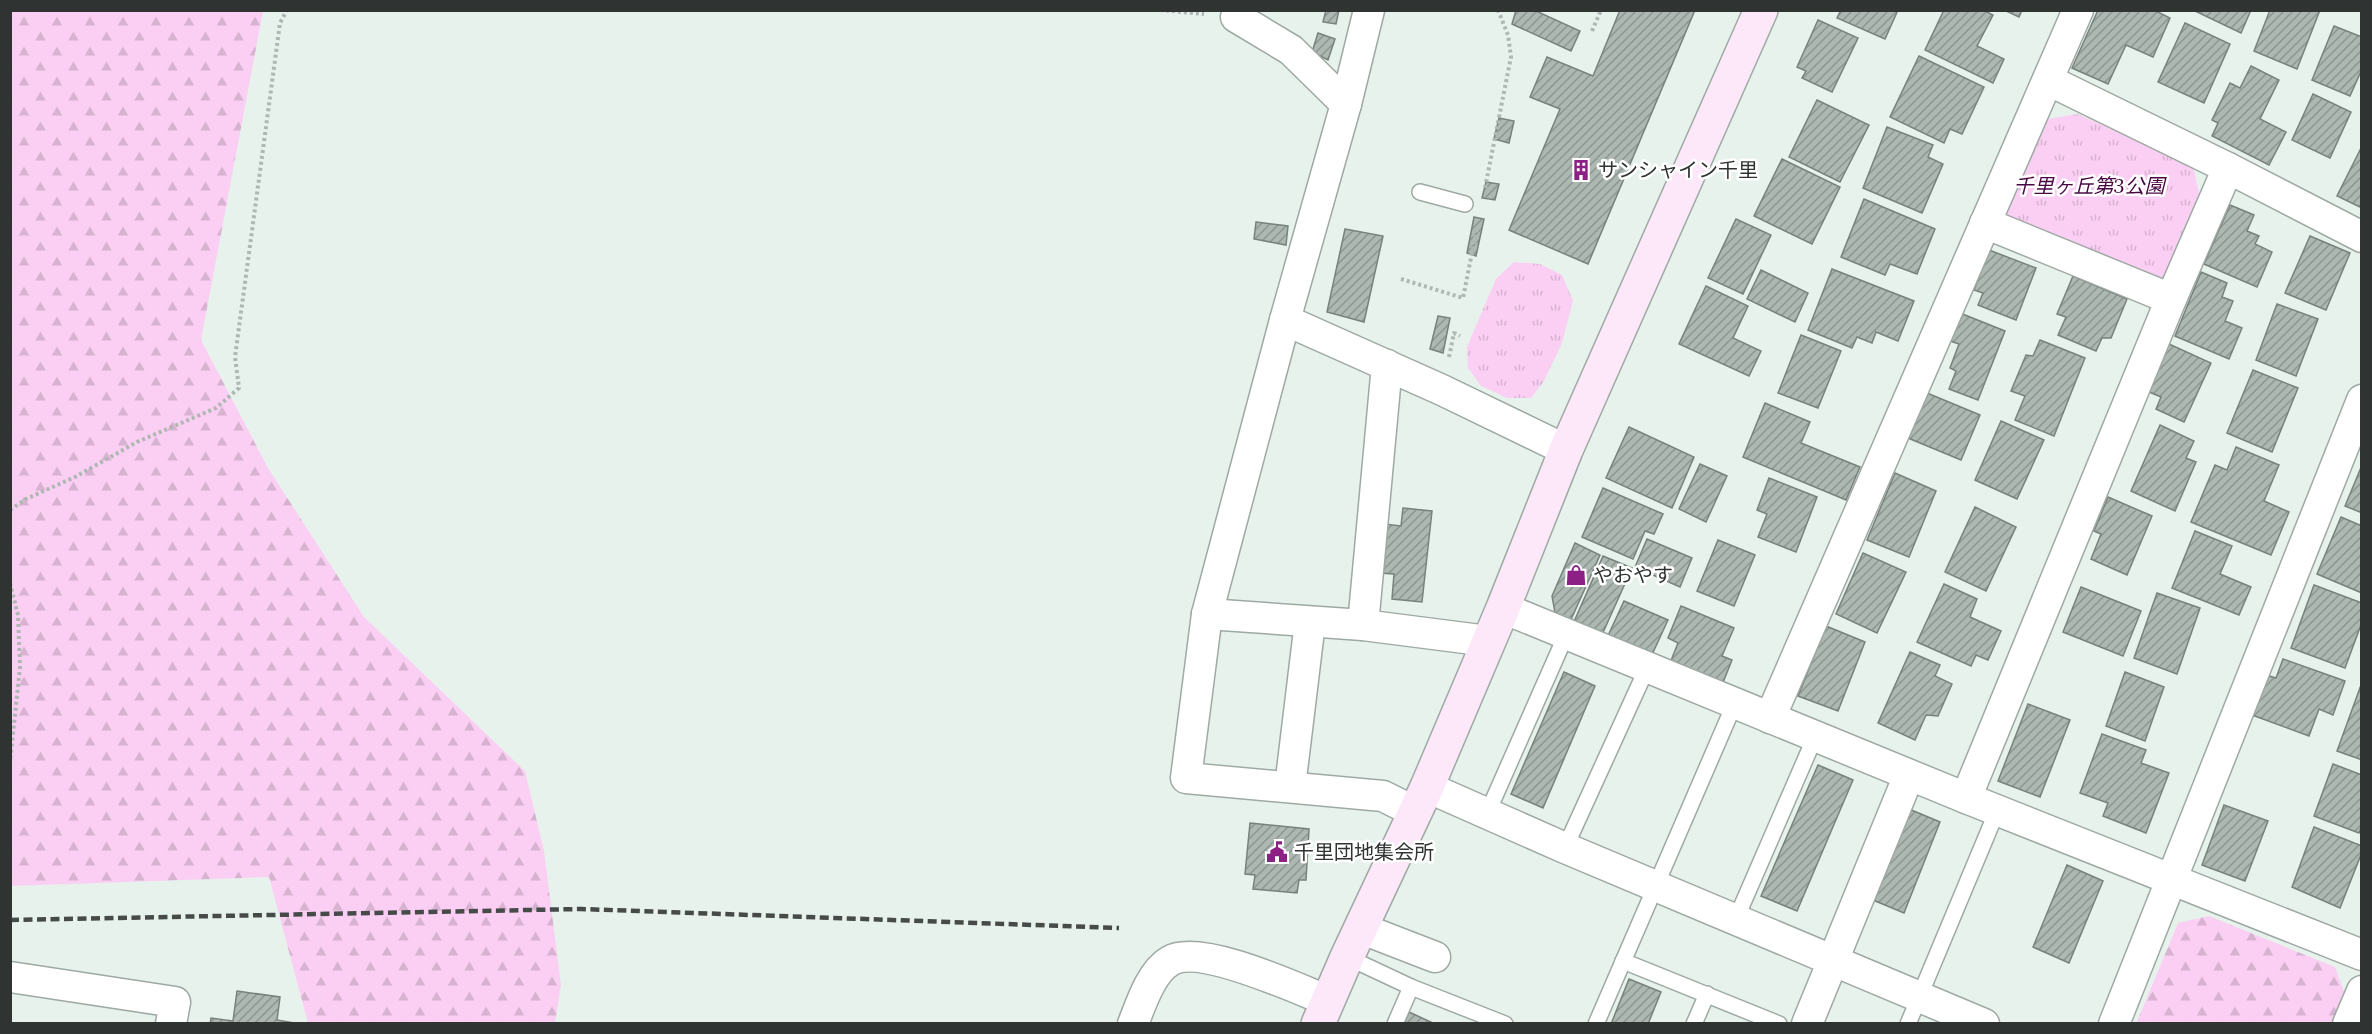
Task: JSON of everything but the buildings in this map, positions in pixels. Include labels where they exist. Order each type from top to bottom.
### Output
[{"type":"street","points":[[1370,10],[1207,614],[1186,778],[1421,800],[1487,814],[1984,1023]]},
{"type":"street","points":[[1133,1023],[1149,983],[1170,961],[1192,955],[1218,960],[1323,1012],[1421,800],[1503,608],[1566,450],[1761,10]]},
{"type":"street","points":[[1770,718],[2078,10]]},
{"type":"street","points":[[1237,14],[1291,50],[1346,104]]},
{"type":"street","points":[[2048,80],[2228,168],[2361,237]]},
{"type":"street","points":[[1966,798],[2171,299],[2228,168]]},
{"type":"street","points":[[1985,223],[2171,299]]},
{"type":"street","points":[[1285,320],[1387,365],[1566,450]]},
{"type":"street","points":[[1364,625],[1387,365]]},
{"type":"street","points":[[2114,1023],[2361,400]]},
{"type":"street","points":[[1503,608],[1734,705],[2170,881],[2361,955]]},
{"type":"street","points":[[1207,614],[1364,625],[1488,642]]},
{"type":"street","points":[[1290,787],[1310,622]]},
{"type":"street","points":[[1807,1023],[1909,775]]},
{"type":"street","points":[[1360,928],[1436,957]]},
{"type":"street","points":[[10,978],[175,1002],[171,1023]]},
{"type":"street","points":[[2348,1023],[2361,991]]},
{"type":"lane","points":[[1420,192],[1465,204]]},
{"type":"lane","points":[[1487,814],[1566,635]]},
{"type":"lane","points":[[1565,848],[1647,668]]},
{"type":"lane","points":[[1596,1023],[1734,705]]},
{"type":"lane","points":[[1736,919],[1815,737]]},
{"type":"lane","points":[[1908,1023],[1997,811]]},
{"type":"lane","points":[[1347,957],[1495,1022]]},
{"type":"lane","points":[[1623,961],[1779,1023]]},
{"type":"lane","points":[[1395,1023],[1411,987]]},
{"type":"lane","points":[[1694,1023],[1707,994]]},
{"type":"path","points":[[10,510],[26,499],[75,477],[137,442],[216,408],[239,388],[235,357],[280,23],[286,10]]},
{"type":"path","points":[[1160,10],[1237,14]]},
{"type":"path","points":[[1483,197],[1511,57],[1508,35],[1498,10]]},
{"type":"path","points":[[1592,31],[1601,10]]},
{"type":"path","points":[[1401,279],[1463,298],[1478,220]]},
{"type":"path","points":[[10,583],[18,615],[20,667],[10,762]]},
{"type":"green space","points":[[10,11],[263,11],[201,340],[268,468],[364,617],[525,771],[544,851],[561,985],[555,1023],[308,1023],[269,877],[11,886]]},
{"type":"green space","name":"千里ヶ丘第3公園","points":[[2078,114],[2193,166],[2199,193],[2163,283],[2005,216],[2048,119]]},
{"type":"green space","points":[[1514,262],[1540,264],[1562,275],[1573,301],[1562,343],[1544,381],[1531,398],[1507,398],[1481,386],[1468,368],[1467,347],[1496,279]]},
{"type":"green space","points":[[2209,916],[2335,967],[2345,994],[2333,1023],[2136,1024],[2178,923]]},
{"type":"railway","points":[[10,920],[581,909],[1119,928]]},
{"type":"place","name":"サンシャイン千里","points":[[1581,170]]},
{"type":"place","name":"やおやす","points":[[1576,575]]},
{"type":"place","name":"千里団地集会所","points":[[1277,852]]}]
